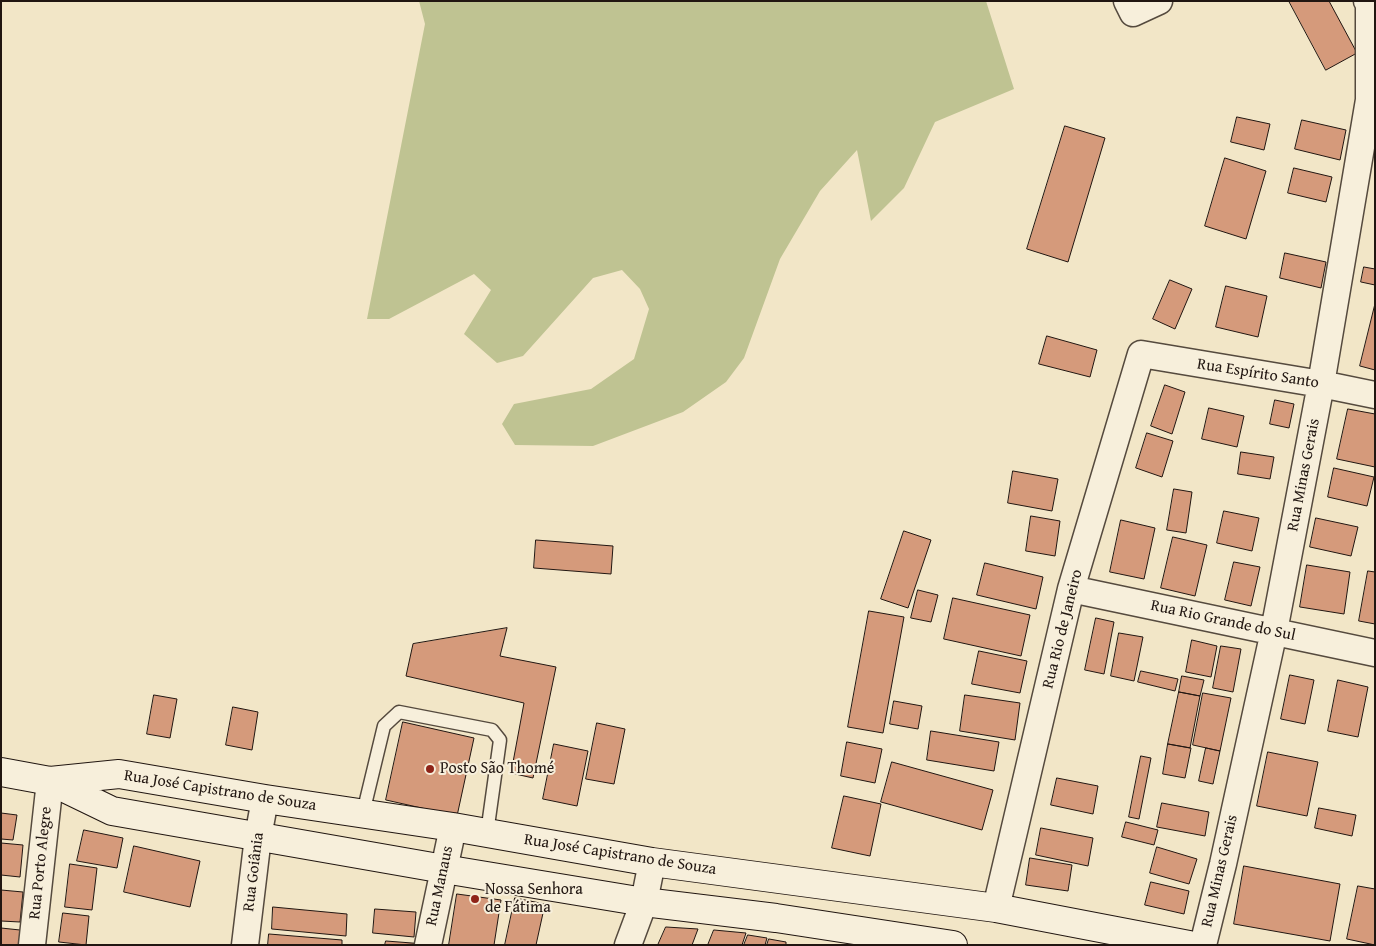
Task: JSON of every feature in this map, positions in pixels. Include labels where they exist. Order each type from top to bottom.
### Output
[{"type":"main road","name":"Rua José Capistrano de Souza","points":[[1,772],[50,781],[112,811],[444,870],[644,902],[776,918],[953,945]]},
{"type":"main road","name":"Rua José Capistrano de Souza","points":[[50,781],[119,774],[265,799],[487,832],[652,862],[996,908],[1189,945]]},
{"type":"main road","points":[[776,918],[783,879]]},
{"type":"street","points":[[1127,1],[1133,13],[1159,1]]},
{"type":"street","name":"Rua Minas Gerais","points":[[1203,945],[1223,864],[1274,632],[1372,101],[1369,2]]},
{"type":"street","name":"Rua Espírito Santo","points":[[1141,354],[1321,384],[1375,395]]},
{"type":"street","name":"Rua Rio de Janeiro","points":[[996,908],[1072,588],[1141,354]]},
{"type":"street","name":"Rua Rio Grande do Sul","points":[[1072,588],[1375,653]]},
{"type":"street","name":"Rua Porto Alegre","points":[[32,945],[50,781]]},
{"type":"street","name":"Rua Goiânia","points":[[245,945],[258,837],[265,799]]},
{"type":"street","name":"Rua Manaus","points":[[428,945],[453,827]]},
{"type":"street","points":[[628,945],[644,902],[652,862]]},
{"type":"lane","points":[[363,813],[384,726],[399,712],[492,730],[500,740],[487,832]]},
{"type":"green space","points":[[419,1],[986,1],[1014,89],[935,122],[904,188],[871,221],[857,150],[820,191],[780,259],[744,358],[726,382],[683,412],[593,446],[515,445],[502,424],[514,404],[591,389],[634,359],[649,309],[640,289],[622,270],[593,278],[523,356],[497,363],[464,334],[491,290],[474,274],[389,319],[367,319],[425,24]]},
{"type":"building","points":[[1289,1],[1329,1],[1357,53],[1326,70]]},
{"type":"building","points":[[1237,117],[1270,124],[1264,150],[1231,142]]},
{"type":"building","points":[[1302,120],[1346,130],[1340,160],[1295,149]]},
{"type":"building","points":[[1065,126],[1105,138],[1068,262],[1027,249]]},
{"type":"building","points":[[1225,158],[1266,171],[1246,239],[1205,226]]},
{"type":"building","points":[[1294,168],[1332,177],[1326,202],[1288,193]]},
{"type":"building","points":[[1285,253],[1326,262],[1321,288],[1280,278]]},
{"type":"building","points":[[1364,267],[1375,269],[1375,285],[1361,282]]},
{"type":"building","points":[[1170,280],[1192,289],[1175,329],[1153,319]]},
{"type":"building","points":[[1226,286],[1267,296],[1258,337],[1216,327]]},
{"type":"building","points":[[1375,304],[1375,370],[1360,366]]},
{"type":"building","points":[[1047,336],[1097,350],[1090,377],[1039,364]]},
{"type":"building","points":[[1165,385],[1185,392],[1172,434],[1151,426]]},
{"type":"building","points":[[1275,400],[1294,404],[1289,428],[1270,424]]},
{"type":"building","points":[[1209,408],[1244,416],[1237,447],[1202,439]]},
{"type":"building","points":[[1348,409],[1375,414],[1375,467],[1337,459]]},
{"type":"building","points":[[1147,433],[1173,441],[1162,477],[1136,468]]},
{"type":"building","points":[[1241,452],[1274,457],[1270,479],[1238,474]]},
{"type":"building","points":[[1334,468],[1374,477],[1367,506],[1328,497]]},
{"type":"building","points":[[1013,471],[1058,479],[1052,511],[1008,503]]},
{"type":"building","points":[[1174,489],[1192,492],[1186,533],[1167,530]]},
{"type":"building","points":[[1224,511],[1259,518],[1252,551],[1217,543]]},
{"type":"building","points":[[1031,516],[1060,521],[1055,556],[1026,551]]},
{"type":"building","points":[[1316,518],[1358,527],[1351,556],[1310,547]]},
{"type":"building","points":[[1121,520],[1155,528],[1144,579],[1110,572]]},
{"type":"building","points":[[904,531],[931,540],[908,608],[881,599]]},
{"type":"building","points":[[1173,537],[1207,545],[1195,596],[1161,588]]},
{"type":"building","points":[[536,540],[613,546],[611,574],[534,568]]},
{"type":"building","points":[[1234,562],[1260,567],[1251,606],[1225,600]]},
{"type":"building","points":[[985,563],[1043,577],[1036,609],[977,595]]},
{"type":"building","points":[[1307,565],[1350,572],[1344,614],[1300,607]]},
{"type":"building","points":[[1368,571],[1375,572],[1375,624],[1359,621]]},
{"type":"building","points":[[918,590],[938,595],[931,622],[911,618]]},
{"type":"building","points":[[953,598],[1030,615],[1021,656],[944,639]]},
{"type":"building","points":[[869,611],[904,617],[883,733],[848,727]]},
{"type":"building","points":[[1096,618],[1114,622],[1104,674],[1085,670]]},
{"type":"building","points":[[507,628],[500,656],[556,667],[533,778],[511,773],[524,703],[406,676],[413,644]]},
{"type":"building","points":[[1119,633],[1143,637],[1134,681],[1111,676]]},
{"type":"building","points":[[1192,640],[1217,646],[1211,677],[1186,672]]},
{"type":"building","points":[[1221,646],[1241,649],[1233,692],[1213,688]]},
{"type":"building","points":[[979,651],[1027,661],[1020,693],[972,684]]},
{"type":"building","points":[[1141,671],[1178,679],[1175,691],[1138,682]]},
{"type":"building","points":[[1290,675],[1314,680],[1305,724],[1281,719]]},
{"type":"building","points":[[1182,676],[1204,680],[1200,696],[1179,692]]},
{"type":"building","points":[[1338,680],[1368,687],[1358,737],[1328,731]]},
{"type":"building","points":[[1179,692],[1200,696],[1190,748],[1168,744]]},
{"type":"building","points":[[1203,693],[1231,698],[1220,751],[1193,745]]},
{"type":"building","points":[[154,695],[177,699],[170,738],[147,734]]},
{"type":"building","points":[[965,695],[1020,703],[1015,740],[960,731]]},
{"type":"building","points":[[894,701],[922,706],[918,729],[890,724]]},
{"type":"building","points":[[233,707],[258,712],[252,750],[226,745]]},
{"type":"building","name":"Posto São Thomé","points":[[403,722],[474,738],[457,816],[386,800]]},
{"type":"building","points":[[597,723],[625,729],[614,784],[586,779]]},
{"type":"building","points":[[931,731],[999,742],[994,771],[927,760]]},
{"type":"building","points":[[847,742],[882,749],[875,783],[841,776]]},
{"type":"building","points":[[554,744],[588,751],[577,806],[543,799]]},
{"type":"building","points":[[1168,744],[1191,748],[1185,778],[1163,774]]},
{"type":"building","points":[[1206,748],[1220,751],[1213,784],[1199,781]]},
{"type":"building","points":[[1268,752],[1318,762],[1307,816],[1257,806]]},
{"type":"building","points":[[1141,756],[1151,758],[1139,819],[1129,817]]},
{"type":"building","points":[[892,762],[993,790],[982,830],[881,802]]},
{"type":"building","points":[[1057,778],[1098,786],[1093,814],[1051,805]]},
{"type":"building","points":[[844,796],[881,804],[870,856],[832,848]]},
{"type":"building","points":[[1162,803],[1209,812],[1205,836],[1157,827]]},
{"type":"building","points":[[1319,808],[1356,815],[1352,836],[1315,828]]},
{"type":"building","points":[[1,813],[17,815],[13,840],[1,839]]},
{"type":"building","points":[[1126,822],[1158,830],[1154,845],[1122,837]]},
{"type":"building","points":[[1041,828],[1093,838],[1088,866],[1036,855]]},
{"type":"building","points":[[84,830],[123,838],[117,868],[77,861]]},
{"type":"building","points":[[1,843],[23,845],[20,877],[1,875]]},
{"type":"building","points":[[134,846],[200,861],[190,907],[124,892]]},
{"type":"building","points":[[1157,847],[1197,859],[1189,884],[1150,873]]},
{"type":"building","points":[[1030,858],[1072,865],[1068,891],[1026,885]]},
{"type":"building","points":[[70,864],[97,868],[92,910],[65,907]]},
{"type":"building","points":[[1244,866],[1340,884],[1330,941],[1234,924]]},
{"type":"building","points":[[1151,882],[1189,891],[1184,914],[1145,905]]},
{"type":"building","points":[[1358,886],[1375,889],[1375,945],[1347,939]]},
{"type":"building","points":[[1,890],[23,892],[20,922],[1,921]]},
{"type":"building","points":[[457,894],[501,900],[494,945],[449,945]]},
{"type":"building","points":[[515,898],[545,904],[536,945],[505,945]]},
{"type":"building","points":[[273,907],[347,914],[346,936],[272,929]]},
{"type":"building","points":[[375,909],[416,912],[414,937],[373,933]]},
{"type":"building","points":[[63,913],[89,916],[86,945],[59,942]]},
{"type":"building","points":[[666,927],[698,929],[692,945],[658,945]]},
{"type":"building","points":[[1,928],[20,930],[19,945],[1,945]]},
{"type":"building","points":[[714,930],[746,933],[742,945],[708,945]]},
{"type":"building","points":[[269,934],[342,940],[342,945],[268,945]]},
{"type":"building","points":[[748,935],[767,938],[765,945],[744,945]]},
{"type":"building","points":[[769,939],[786,942],[786,945],[767,945]]},
{"type":"building","points":[[386,941],[425,944],[385,945]]},
{"type":"place","name":"Posto São Thomé","points":[[430,769]]},
{"type":"place","name":"Nossa Senhora de Fátima","points":[[475,899]]}]
